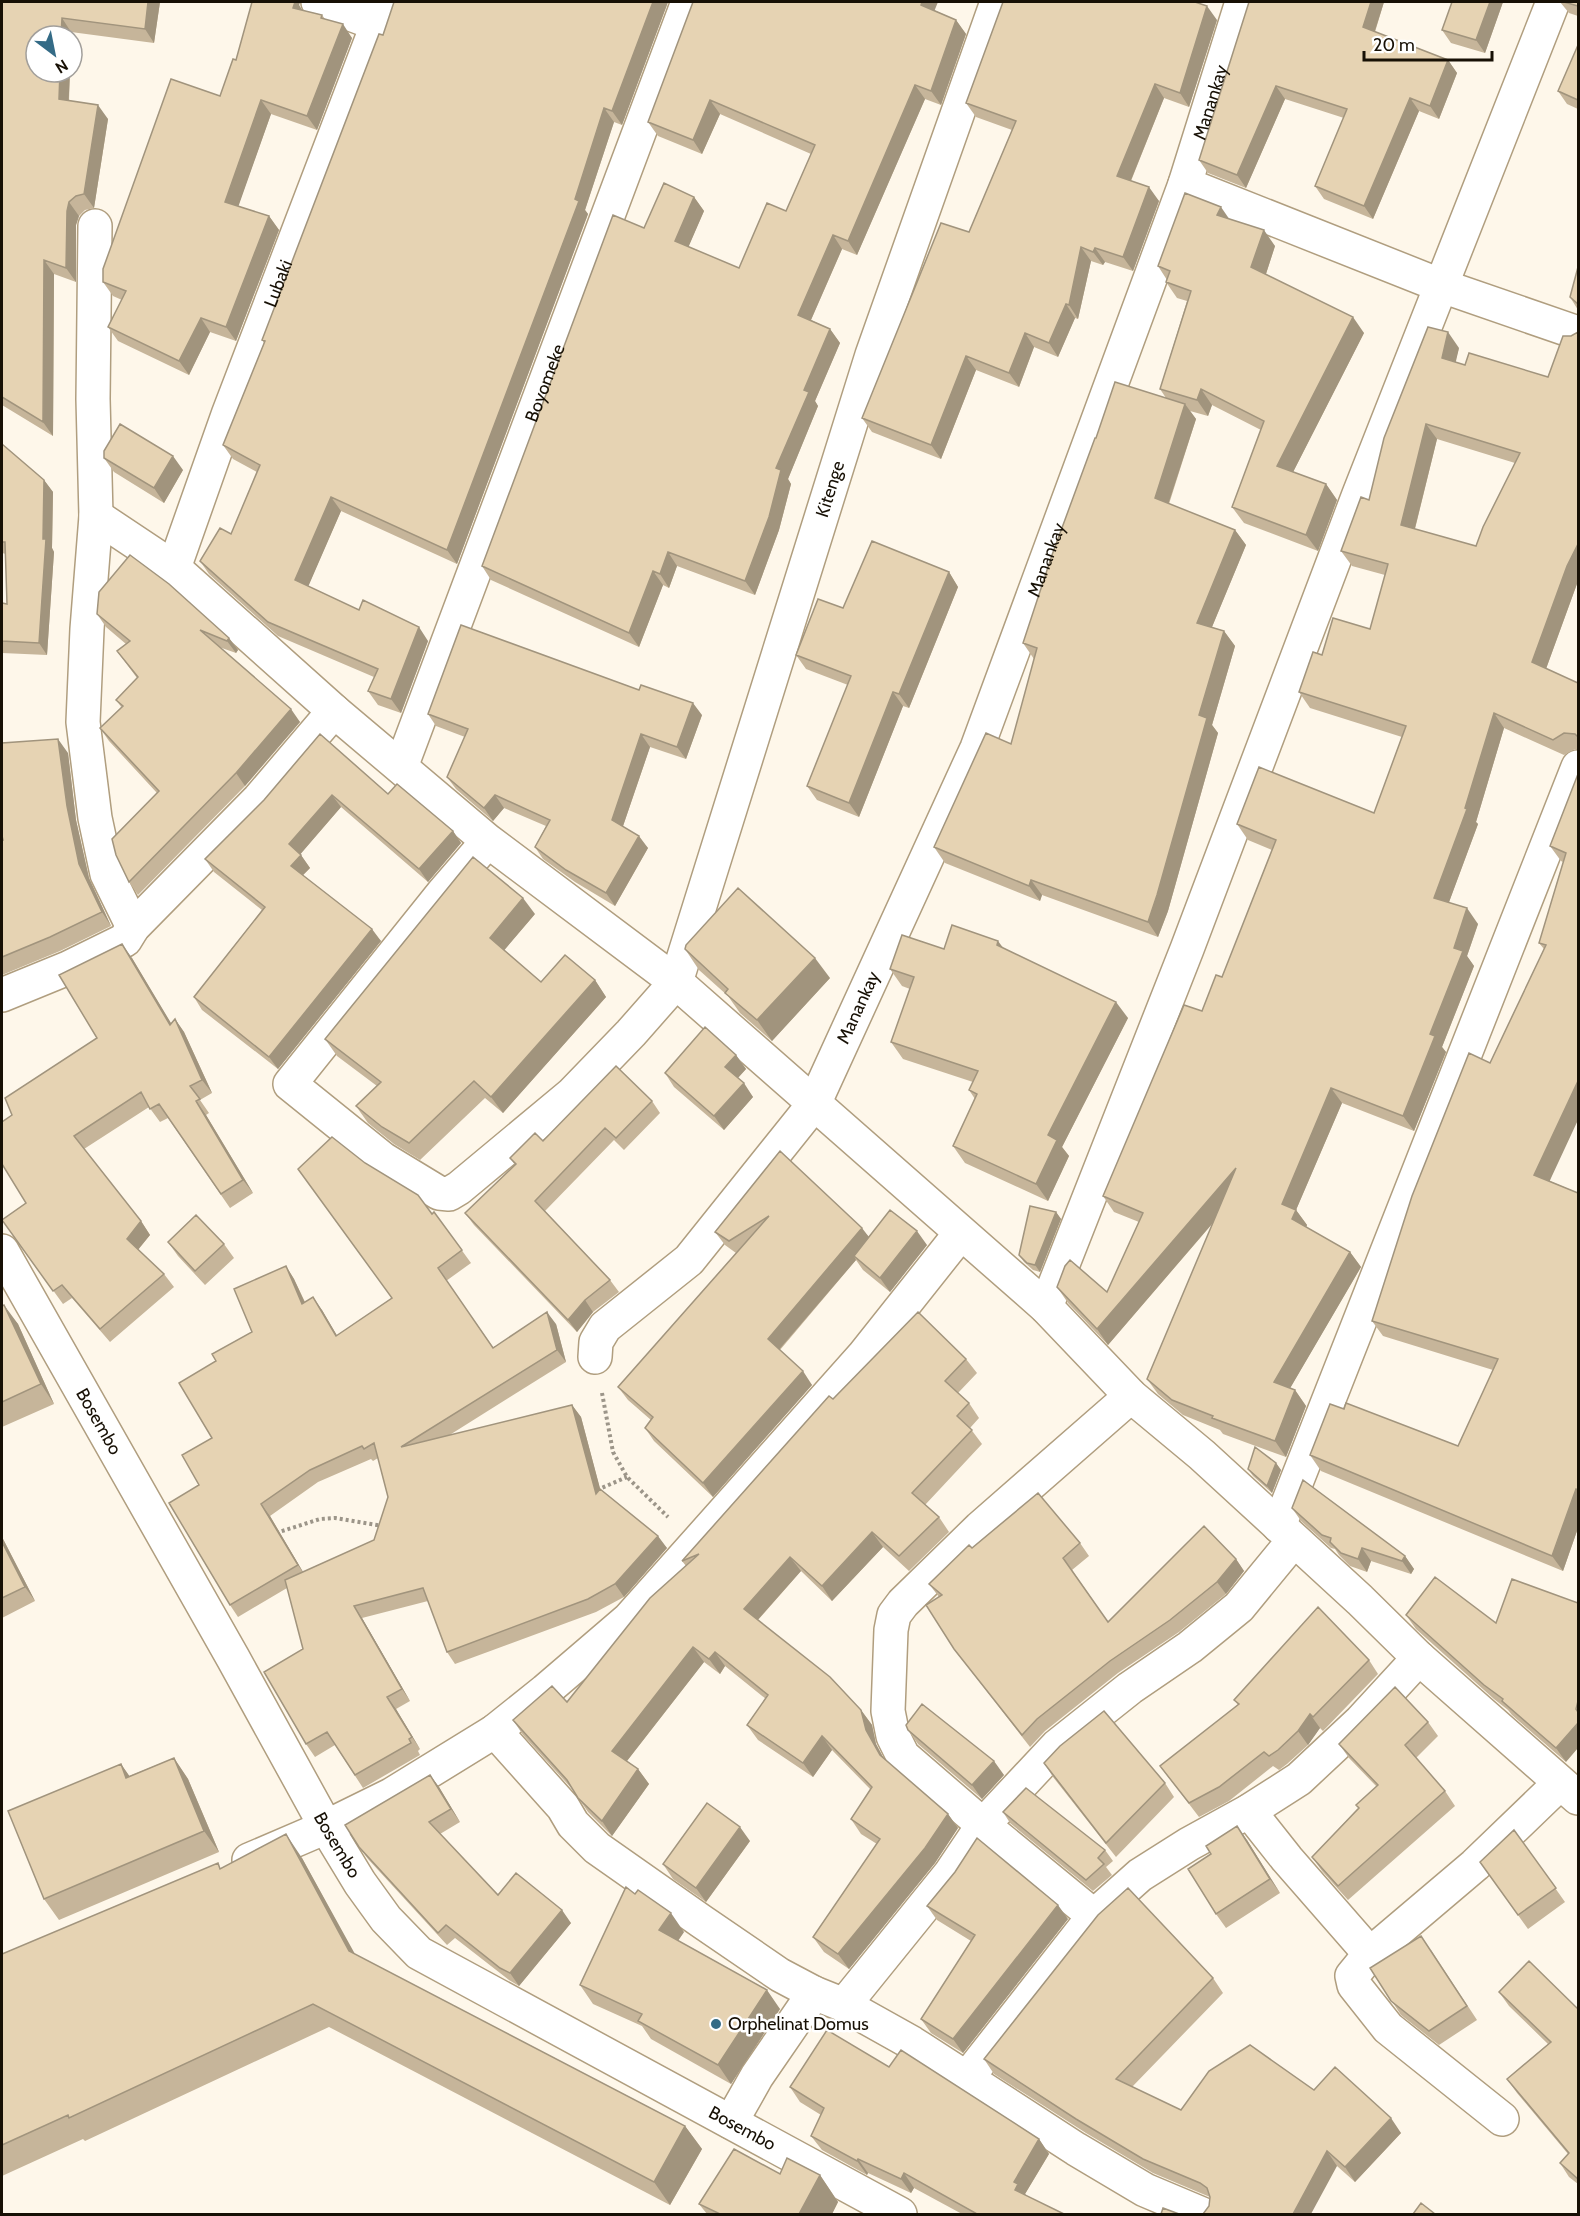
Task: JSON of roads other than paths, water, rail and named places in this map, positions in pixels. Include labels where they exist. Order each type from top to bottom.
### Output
[{"type":"street","points":[[318,2],[381,13]]},
{"type":"street","name":"Boyomeke","points":[[401,767],[688,2]]},
{"type":"street","name":"Kitenge","points":[[676,982],[872,355],[997,2]]},
{"type":"street","name":"Manankay","points":[[595,1357],[596,1342],[605,1327],[689,1260],[814,1104],[977,748],[1185,184],[1242,2]]},
{"type":"street","points":[[1046,1307],[1187,949],[1359,494],[1553,2]]},
{"type":"street","name":"Lubaki","points":[[174,567],[232,404],[381,13]]},
{"type":"street","points":[[1185,184],[1442,286],[1578,333]]},
{"type":"street","points":[[95,226],[93,399],[96,516],[87,629],[83,722],[95,818],[107,874],[133,927]]},
{"type":"street","points":[[96,516],[174,567],[334,711],[488,841],[676,982],[960,1234],[1046,1307],[1131,1396],[1202,1455],[1360,1600],[1419,1658],[1569,1791],[1475,1864],[1370,1954],[1352,1976],[1354,1985],[1388,2028],[1502,2119]]},
{"type":"street","points":[[2,995],[68,968],[125,940],[133,927],[259,799],[334,711]]},
{"type":"street","points":[[844,2005],[950,1874],[983,1825],[1057,1746],[1130,1688],[1190,1647],[1239,1607],[1286,1533],[1578,767]]},
{"type":"street","points":[[488,841],[435,902],[291,1084],[383,1160],[439,1193],[449,1194],[459,1188],[572,1094],[632,1033],[676,982]]},
{"type":"street","points":[[218,1873],[326,1827],[391,1795],[495,1731],[629,1619],[864,1355],[960,1234]]},
{"type":"street","name":"Bosembo","points":[[2,1251],[228,1648],[326,1827],[360,1883],[386,1919],[419,1953],[900,2214]]},
{"type":"street","points":[[1094,1916],[983,1825],[903,1755],[893,1736],[888,1712],[891,1630],[894,1615],[980,1528],[1131,1396]]},
{"type":"street","points":[[967,2078],[1094,1916],[1140,1875],[1299,1779],[1361,1721],[1419,1658]]},
{"type":"street","points":[[495,1731],[563,1807],[573,1824],[597,1848],[770,1968],[814,1993],[844,2005],[912,2043],[1076,2149],[1145,2190],[1202,2214]]},
{"type":"street","points":[[1249,1811],[1287,1859],[1370,1954]]},
{"type":"street","points":[[730,2122],[757,2076],[814,1993]]},
{"type":"place","name":"Orphelinat Domus","points":[[716,2024]]}]
